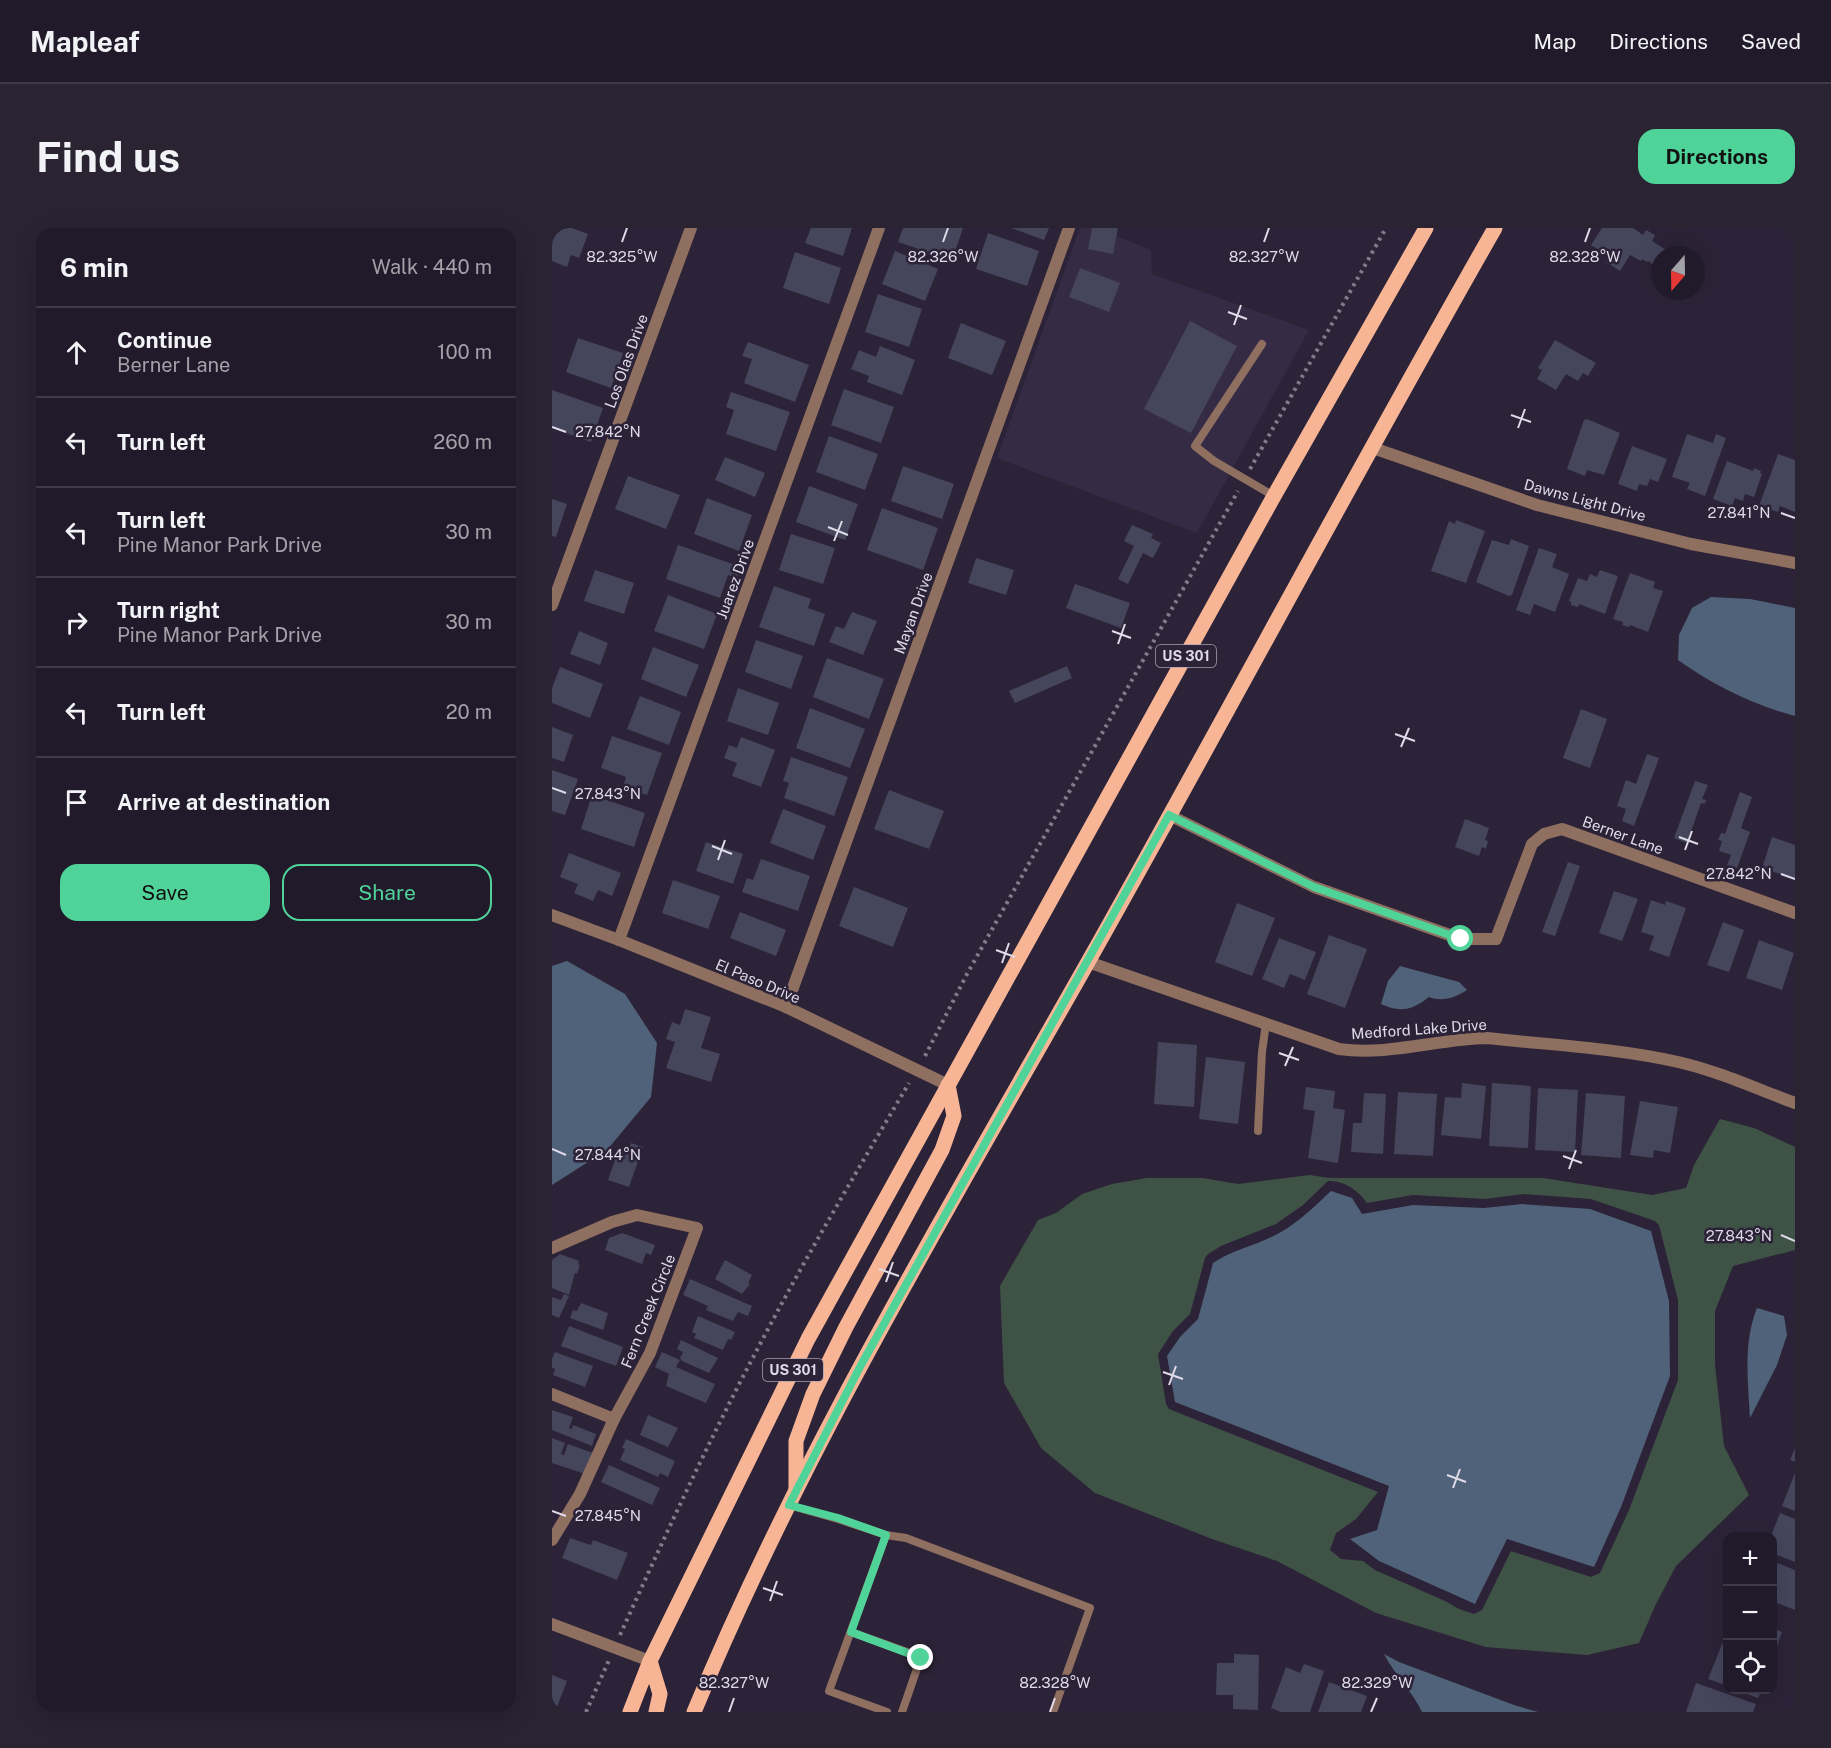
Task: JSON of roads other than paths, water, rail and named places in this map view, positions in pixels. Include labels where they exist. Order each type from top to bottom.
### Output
[{"type":"main road","name":"US 301","points":[[630,1712],[650,1661],[808,1339],[1274,495],[1426,228]]},
{"type":"main road","points":[[694,1712],[796,1490],[861,1365],[981,1148],[1088,962],[1492,230]]},
{"type":"main road","points":[[796,1490],[796,1441],[813,1394],[846,1327],[942,1150],[954,1116],[948,1085]]},
{"type":"main road","points":[[650,1661],[660,1694],[656,1712]]},
{"type":"street","name":"Los Olas Drive","points":[[552,605],[691,228]]},
{"type":"street","name":"Juarez Drive","points":[[619,940],[879,228]]},
{"type":"street","name":"Mayan Drive","points":[[786,1007],[1069,228]]},
{"type":"street","name":"Dawns Light Drive","points":[[1373,447],[1537,504],[1691,544],[1795,563]]},
{"type":"street","name":"Berner Lane","points":[[1169,815],[1314,887],[1461,939],[1497,939],[1532,844],[1544,834],[1562,829],[1795,913]]},
{"type":"street","name":"El Paso Drive","points":[[552,915],[786,1007],[948,1085]]},
{"type":"street","name":"Medford Lake Drive","points":[[1088,962],[1339,1049],[1357,1051],[1466,1038],[1487,1038],[1634,1055],[1699,1068],[1795,1103]]},
{"type":"street","name":"Fern Creek Circle","points":[[552,1248],[612,1222],[637,1215],[697,1228],[650,1353],[615,1419],[580,1494],[552,1540]]},
{"type":"street","points":[[552,1394],[615,1419]]},
{"type":"street","points":[[552,1624],[650,1661]]},
{"type":"lane","points":[[1263,344],[1196,446],[1214,461],[1274,495]]},
{"type":"lane","points":[[1258,1131],[1262,1052],[1266,1023]]},
{"type":"lane","points":[[789,1505],[838,1518],[886,1535],[906,1538],[1090,1608],[1053,1712]]},
{"type":"lane","points":[[886,1535],[829,1691],[887,1712]]},
{"type":"lane","points":[[851,1632],[921,1658],[902,1712]]},
{"type":"water","points":[[1711,597],[1750,599],[1795,608],[1795,716],[1734,693],[1705,678],[1678,660],[1679,635],[1692,608]]},
{"type":"water","points":[[567,961],[625,994],[657,1043],[651,1097],[607,1150],[552,1185],[552,966]]},
{"type":"water","points":[[1400,966],[1459,982],[1467,990],[1448,998],[1429,997],[1406,1009],[1388,1007],[1381,1004],[1388,981]]},
{"type":"water","points":[[1331,1191],[1352,1198],[1362,1214],[1413,1205],[1484,1208],[1522,1204],[1590,1209],[1651,1231],[1669,1301],[1670,1376],[1621,1507],[1594,1567],[1507,1539],[1475,1604],[1379,1561],[1350,1539],[1377,1530],[1389,1486],[1175,1402],[1167,1356],[1180,1337],[1198,1319],[1213,1263],[1281,1232],[1301,1218]]},
{"type":"water","points":[[1757,1308],[1784,1316],[1787,1335],[1777,1365],[1750,1418],[1748,1348]]},
{"type":"water","points":[[1384,1654],[1399,1662],[1538,1712],[1422,1712]]}]
